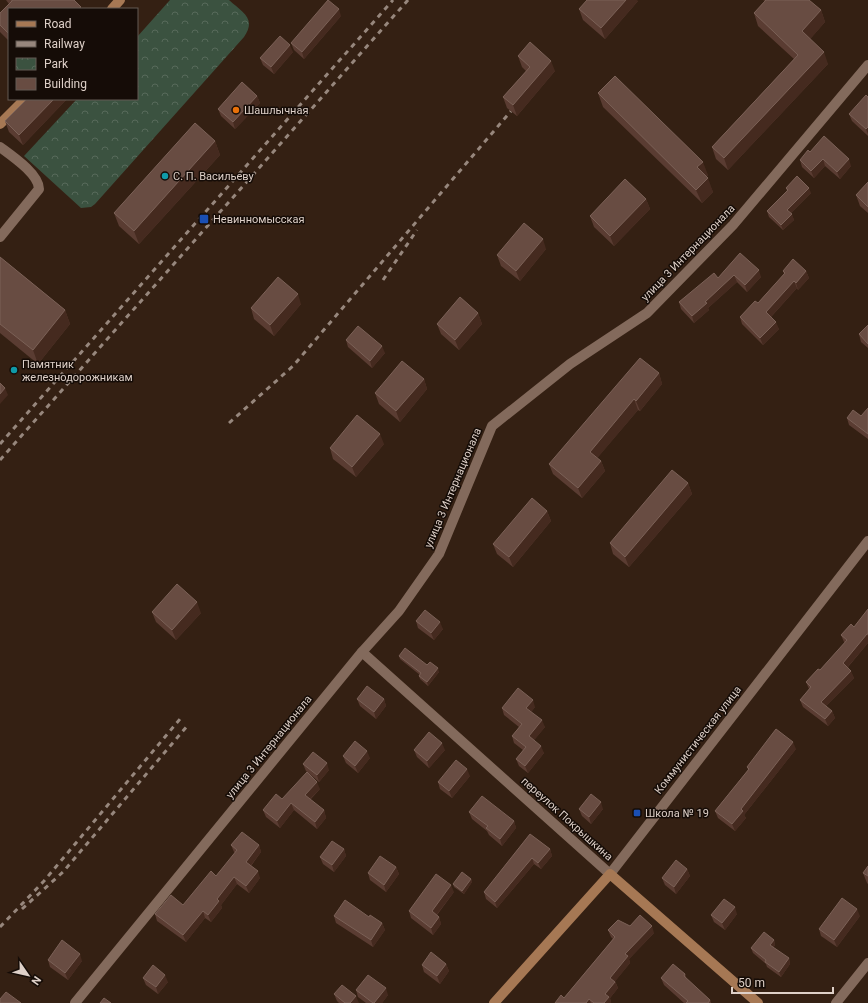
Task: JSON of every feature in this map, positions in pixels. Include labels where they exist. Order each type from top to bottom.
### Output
[{"type":"street","points":[[113,8],[120,0]]},
{"type":"street","name":"улица 3 Интернационала","points":[[75,1003],[362,652],[399,611],[439,554],[492,426],[570,364],[647,313],[733,225],[868,65]]},
{"type":"street","points":[[0,124],[24,100]]},
{"type":"street","points":[[0,147],[34,176],[39,184],[39,189],[0,238]]},
{"type":"street","name":"Коммунистическая улица","points":[[494,1003],[610,874],[868,541]]},
{"type":"street","name":"переулок Покрышкина","points":[[362,652],[610,874],[758,1003]]},
{"type":"street","points":[[836,1003],[868,963]]},
{"type":"green space","points":[[170,0],[229,0],[243,12],[249,25],[244,37],[95,204],[91,207],[81,208],[24,156],[76,100],[138,100],[138,36]]},
{"type":"building","points":[[74,0],[81,7],[8,8],[8,33],[0,25],[0,13],[12,1]]},
{"type":"building","points":[[328,0],[339,9],[302,52],[291,43]]},
{"type":"building","points":[[587,0],[626,0],[601,28],[579,9]]},
{"type":"building","points":[[766,0],[809,0],[821,10],[802,31],[824,52],[724,158],[712,147],[798,55],[754,13]]},
{"type":"building","points":[[280,36],[290,45],[271,67],[260,58]]},
{"type":"building","points":[[530,42],[551,61],[513,105],[503,97],[530,67],[518,56]]},
{"type":"building","points":[[615,76],[703,162],[697,167],[708,178],[696,190],[598,93]]},
{"type":"building","points":[[242,82],[257,96],[233,122],[218,109]]},
{"type":"building","points":[[866,95],[868,97],[868,127],[866,129],[849,114]]},
{"type":"building","points":[[26,100],[53,100],[19,135],[5,121]]},
{"type":"building","points":[[195,123],[215,141],[134,231],[114,213]]},
{"type":"building","points":[[824,136],[849,159],[837,172],[823,159],[811,171],[800,160],[808,150],[810,152]]},
{"type":"building","points":[[797,176],[809,188],[787,210],[792,214],[781,225],[767,211],[788,190],[786,188]]},
{"type":"building","points":[[625,179],[646,199],[610,236],[590,216]]},
{"type":"building","points":[[868,182],[868,207],[856,195]]},
{"type":"building","points":[[524,223],[543,239],[516,271],[497,255]]},
{"type":"building","points":[[740,253],[759,270],[745,285],[734,275],[692,316],[679,302],[714,273],[718,278]]},
{"type":"building","points":[[0,257],[65,310],[33,350],[0,324]]},
{"type":"building","points":[[793,259],[806,271],[796,283],[794,281],[766,312],[776,322],[760,338],[740,317],[755,301],[758,303],[785,273],[783,271]]},
{"type":"building","points":[[278,277],[298,294],[270,325],[251,308]]},
{"type":"building","points":[[460,297],[478,313],[455,340],[437,324]]},
{"type":"building","points":[[868,325],[868,344],[859,334]]},
{"type":"building","points":[[358,326],[382,346],[370,361],[346,340]]},
{"type":"building","points":[[640,358],[659,373],[636,401],[634,399],[590,452],[601,461],[578,488],[549,464]]},
{"type":"building","points":[[402,361],[424,379],[396,411],[375,393]]},
{"type":"building","points":[[0,383],[5,388],[0,394]]},
{"type":"building","points":[[868,408],[868,434],[847,418],[853,410],[861,416]]},
{"type":"building","points":[[357,415],[380,434],[352,467],[330,448]]},
{"type":"building","points":[[672,470],[688,483],[625,557],[610,543]]},
{"type":"building","points":[[532,498],[547,511],[509,557],[493,544]]},
{"type":"building","points":[[177,584],[197,602],[172,630],[152,612]]},
{"type":"building","points":[[868,609],[868,634],[843,663],[851,671],[821,702],[832,711],[825,719],[800,700],[811,687],[806,682],[818,669],[820,670],[847,640],[841,635],[851,624],[854,627]]},
{"type":"building","points":[[425,610],[440,622],[431,633],[416,621]]},
{"type":"building","points":[[405,648],[427,665],[430,662],[438,668],[427,682],[419,676],[421,673],[399,656]]},
{"type":"building","points":[[367,686],[384,699],[374,712],[357,699]]},
{"type":"building","points":[[518,688],[533,700],[526,708],[542,720],[529,736],[541,746],[525,766],[516,759],[526,747],[512,736],[522,724],[502,708]]},
{"type":"building","points":[[776,729],[793,742],[741,809],[743,811],[732,824],[715,811],[749,769],[747,767]]},
{"type":"building","points":[[429,732],[442,743],[427,761],[414,750]]},
{"type":"building","points":[[355,741],[367,751],[355,766],[343,756]]},
{"type":"building","points":[[313,752],[327,763],[317,775],[303,764]]},
{"type":"building","points":[[456,760],[467,769],[449,791],[438,782]]},
{"type":"building","points":[[307,772],[317,782],[305,795],[324,810],[315,822],[291,803],[277,821],[263,810],[276,794],[282,799]]},
{"type":"building","points":[[591,794],[601,802],[589,817],[579,809]]},
{"type":"building","points":[[482,796],[514,821],[500,839],[486,828],[488,826],[469,812]]},
{"type":"building","points":[[242,832],[259,845],[246,862],[258,871],[246,886],[234,877],[217,899],[219,901],[208,915],[203,911],[183,935],[155,914],[171,895],[183,905],[211,871],[216,876],[237,850],[231,845]]},
{"type":"building","points":[[530,834],[550,849],[538,863],[532,858],[495,902],[484,892]]},
{"type":"building","points":[[332,841],[344,849],[332,865],[320,857]]},
{"type":"building","points":[[380,856],[396,867],[384,885],[368,873]]},
{"type":"building","points":[[676,860],[687,869],[674,887],[662,878]]},
{"type":"building","points":[[868,866],[868,876],[863,873]]},
{"type":"building","points":[[462,872],[471,879],[462,891],[453,884]]},
{"type":"building","points":[[436,874],[451,885],[432,911],[439,917],[431,928],[409,911]]},
{"type":"building","points":[[842,898],[857,909],[834,940],[819,929]]},
{"type":"building","points":[[724,899],[735,907],[722,923],[711,915]]},
{"type":"building","points":[[345,900],[369,917],[370,915],[382,923],[371,940],[334,916]]},
{"type":"building","points":[[640,915],[652,926],[625,954],[628,956],[610,978],[615,982],[605,994],[609,997],[604,1003],[594,1003],[589,999],[586,1003],[555,1003],[561,995],[564,998],[615,937],[608,930],[618,920],[630,926]]},
{"type":"building","points":[[764,932],[774,940],[770,945],[789,958],[779,972],[765,962],[766,960],[751,948]]},
{"type":"building","points":[[62,940],[80,954],[65,973],[48,960]]},
{"type":"building","points":[[431,952],[446,964],[437,976],[422,965]]},
{"type":"building","points":[[673,964],[685,974],[684,976],[710,1000],[708,1003],[686,1003],[688,1001],[661,978]]},
{"type":"building","points":[[153,965],[165,975],[156,987],[143,978]]},
{"type":"building","points":[[368,975],[386,988],[374,1003],[356,990]]},
{"type":"building","points":[[342,985],[356,996],[350,1003],[345,1003],[334,994]]},
{"type":"building","points":[[6,992],[21,1003],[0,1003],[0,999]]},
{"type":"building","points":[[104,998],[111,1003],[100,1003]]},
{"type":"railway","points":[[0,444],[393,0]]},
{"type":"railway","points":[[0,460],[408,0]]},
{"type":"railway","points":[[229,423],[293,366],[511,111]]},
{"type":"railway","points":[[383,280],[417,230]]},
{"type":"railway","points":[[0,927],[44,881],[180,719]]},
{"type":"railway","points":[[22,909],[63,872],[188,725]]},
{"type":"place","name":"Шашлычная","points":[[236,110]]},
{"type":"place","name":"С. П. Васильеву","points":[[165,176]]},
{"type":"place","name":"Невинномысская","points":[[204,219]]},
{"type":"place","name":"Памятник железнодорожникам","points":[[14,370]]},
{"type":"place","name":"Школа № 19","points":[[637,813]]}]
